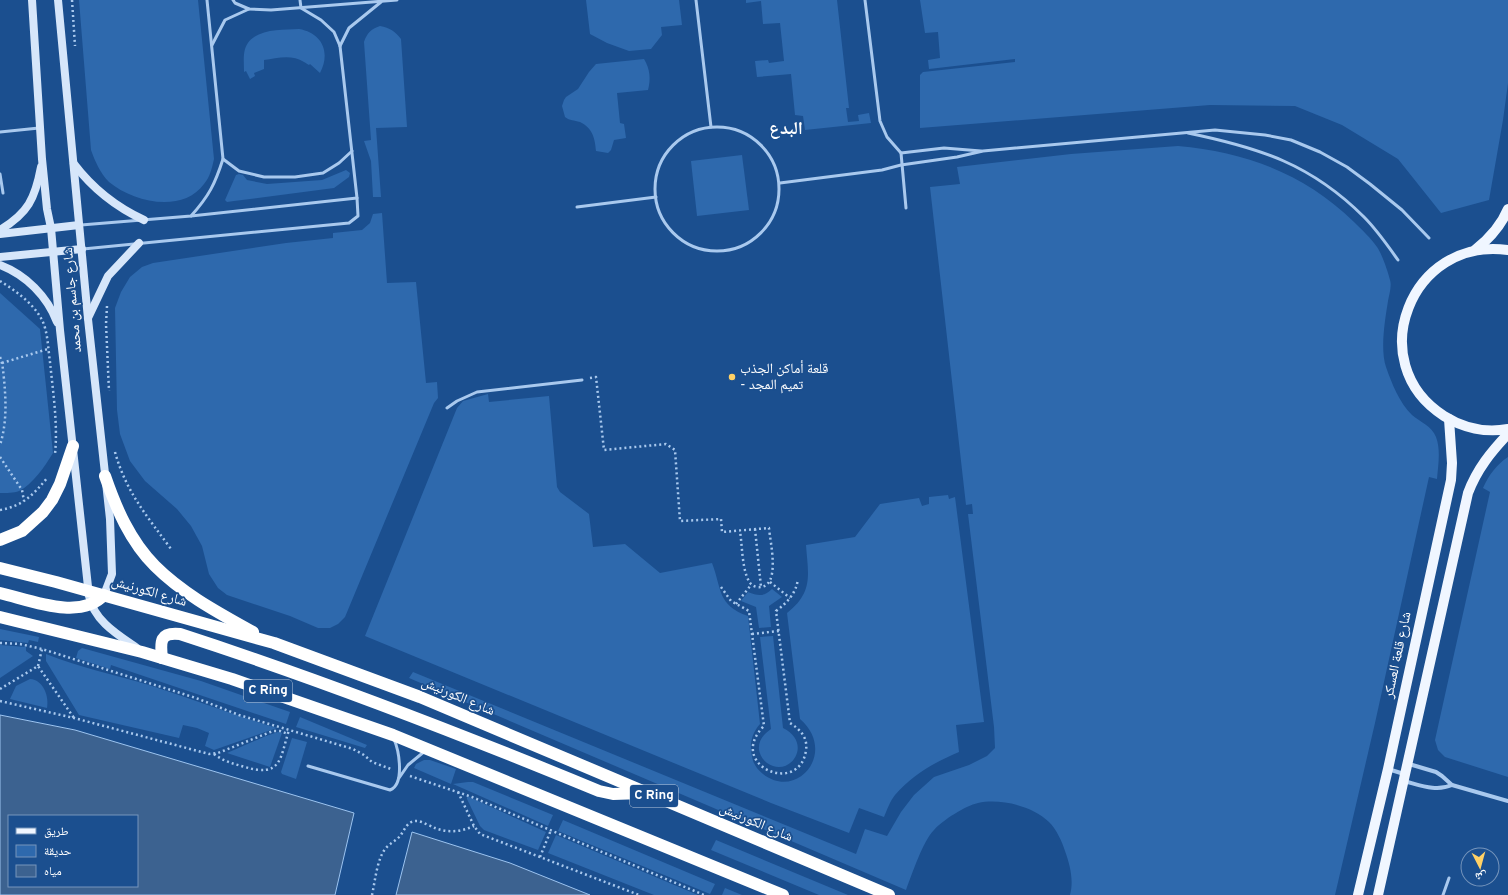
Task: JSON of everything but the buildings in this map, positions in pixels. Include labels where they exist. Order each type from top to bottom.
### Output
[{"type":"highway","points":[[0,540],[22,531],[48,506],[60,484],[73,446]]},
{"type":"highway","points":[[105,476],[113,499],[128,530],[154,565],[182,588],[205,604],[274,643]]},
{"type":"highway","name":"شارع الكورنيش","points":[[0,568],[104,595],[274,643],[420,697],[889,895]]},
{"type":"highway","points":[[0,593],[68,608],[92,605],[104,595]]},
{"type":"highway","name":"C Ring","points":[[0,617],[142,652],[232,678],[393,735],[784,895]]},
{"type":"highway","points":[[162,658],[162,639],[166,635],[180,634],[381,703],[516,756],[599,791],[612,794],[648,793]]},
{"type":"main road","points":[[1473,251],[1491,236],[1500,225],[1508,209]]},
{"type":"main road","points":[[1508,250],[1486,249],[1473,251],[1446,261],[1438,267],[1424,280],[1409,304],[1402,330],[1403,356],[1412,382],[1428,403],[1449,419],[1469,428],[1491,431],[1508,429]]},
{"type":"main road","name":"شارع قلعة العسكر","points":[[1358,895],[1388,769],[1451,480],[1452,463],[1449,419]]},
{"type":"main road","points":[[1378,895],[1468,493],[1482,464],[1508,434]]},
{"type":"street","name":"شارع جاسم بن محمد","points":[[32,0],[42,159],[47,209],[51,228],[60,330],[88,591],[92,605],[103,623],[113,632],[142,652]]},
{"type":"street","name":"شارع جاسم بن محمد","points":[[58,0],[88,319],[110,519],[112,568],[110,581],[104,595]]},
{"type":"street","points":[[0,230],[28,207],[35,191],[42,159]]},
{"type":"street","points":[[74,164],[83,176],[106,197],[123,210],[144,220]]},
{"type":"street","points":[[0,234],[79,225]]},
{"type":"street","points":[[88,319],[108,276],[139,244]]},
{"type":"street","points":[[0,257],[82,249]]},
{"type":"street","points":[[0,264],[34,286],[48,305],[60,330]]},
{"type":"street","points":[[1407,763],[1436,772],[1448,780],[1452,785]]},
{"type":"street","points":[[1388,769],[1404,777],[1435,788],[1441,789],[1452,785],[1508,800]]},
{"type":"lane","points":[[191,216],[206,199],[216,179],[223,159],[207,0]]},
{"type":"lane","points":[[233,0],[235,3],[249,9],[271,10],[397,0]]},
{"type":"lane","points":[[300,0],[301,8]]},
{"type":"lane","points":[[696,0],[711,127]]},
{"type":"lane","points":[[865,0],[880,121],[887,137],[901,153],[906,208]]},
{"type":"lane","points":[[340,46],[349,28],[382,1]]},
{"type":"lane","points":[[82,249],[348,223],[358,216],[340,46],[334,32],[321,20],[301,8]]},
{"type":"lane","points":[[212,45],[226,20],[249,9]]},
{"type":"lane","points":[[0,132],[41,127]]},
{"type":"lane","points":[[711,127],[731,128],[749,135],[764,148],[775,164],[780,183],[778,203],[771,221],[758,236],[741,247],[722,251],[700,249],[681,240],[666,225],[656,205],[654,184],[660,163],[672,145],[690,133],[711,127]]},
{"type":"lane","points":[[780,183],[882,170],[902,165],[957,157],[983,151],[1215,130],[1265,135],[1291,140],[1320,152],[1347,167],[1370,184],[1402,210],[1428,238]]},
{"type":"lane","points":[[1184,133],[1249,147],[1298,167],[1324,183],[1355,208],[1379,234],[1398,260]]},
{"type":"lane","points":[[901,153],[944,148],[983,151]]},
{"type":"lane","points":[[223,159],[239,171],[264,177],[295,177],[323,173],[339,163],[352,151]]},
{"type":"lane","points":[[0,174],[3,193]]},
{"type":"lane","points":[[577,207],[656,197]]},
{"type":"lane","points":[[79,225],[191,216],[357,198]]},
{"type":"lane","points":[[446,408],[457,400],[477,392],[582,380]]},
{"type":"lane","points":[[393,735],[399,756],[398,780]]},
{"type":"lane","points":[[308,766],[387,790],[393,789],[412,761],[430,749]]},
{"type":"lane","points":[[1443,895],[1449,878]]},
{"type":"path","points":[[72,0],[75,47]]},
{"type":"path","points":[[0,281],[25,298],[41,318],[44,327],[48,349],[56,430],[54,459]]},
{"type":"path","points":[[109,300],[106,324],[109,398]]},
{"type":"path","points":[[2,363],[48,349]]},
{"type":"path","points":[[0,357],[6,398],[4,433],[0,445]]},
{"type":"path","points":[[582,380],[596,377],[604,450],[666,444],[675,450],[680,521],[721,519],[722,532],[769,528],[773,571],[770,582],[761,587],[751,585]]},
{"type":"path","points":[[114,447],[120,470],[128,488],[146,516],[171,549]]},
{"type":"path","points":[[0,457],[22,490],[24,502]]},
{"type":"path","points":[[0,510],[10,508],[24,502],[38,489],[48,477],[50,472]]},
{"type":"path","points":[[755,530],[761,587]]},
{"type":"path","points":[[740,531],[745,573],[751,585]]},
{"type":"path","points":[[721,587],[731,601],[749,612],[764,726],[755,738],[754,754],[757,761],[768,771],[775,774],[783,774],[797,768],[805,755],[806,747],[802,733],[797,727],[790,723],[776,611],[796,590],[798,579]]},
{"type":"path","points":[[770,582],[790,598]]},
{"type":"path","points":[[736,604],[751,585]]},
{"type":"path","points":[[752,634],[779,631]]},
{"type":"path","points":[[0,644],[20,644],[42,649],[196,698],[234,713],[353,749],[360,752],[376,764],[393,770]]},
{"type":"path","points":[[0,689],[38,666],[42,649]]},
{"type":"path","points":[[38,666],[74,718]]},
{"type":"path","points":[[0,701],[74,718],[213,754],[223,760],[257,771],[267,771],[272,769],[279,761],[289,730]]},
{"type":"path","points":[[213,754],[273,731],[280,731],[288,734]]},
{"type":"path","points":[[410,776],[458,791],[704,895]]},
{"type":"path","points":[[458,791],[474,826],[480,834],[639,895]]},
{"type":"path","points":[[372,895],[381,855],[386,848],[400,836],[407,825],[418,821],[438,829],[453,832],[474,826]]},
{"type":"path","points":[[540,857],[551,830]]},
{"type":"green space","points":[[79,0],[198,0],[214,159],[208,178],[195,193],[183,199],[171,202],[157,202],[144,199],[119,189],[109,182],[100,171],[91,150]]},
{"type":"green space","points":[[586,0],[679,0],[682,25],[661,27],[662,35],[651,49],[629,51],[607,43],[590,34]]},
{"type":"green space","points":[[746,0],[837,0],[849,108],[846,108],[848,122],[859,121],[858,115],[869,113],[871,123],[805,130],[803,116],[795,115],[791,74],[757,77],[755,61],[768,60],[769,63],[784,61],[780,23],[763,24],[761,1],[746,3]]},
{"type":"green space","points":[[920,0],[1508,0],[1508,83],[1489,200],[1441,213],[1398,159],[1342,125],[1295,106],[1210,105],[920,128],[920,75],[923,72],[1015,62],[1015,59],[929,69],[928,60],[940,58],[938,32],[925,33]]},
{"type":"green space","points":[[380,26],[392,30],[401,39],[407,127],[376,128],[381,197],[373,197],[371,161],[364,141],[371,140],[364,42],[366,36],[374,28]]},
{"type":"green space","points":[[299,29],[314,35],[319,39],[322,45],[325,58],[320,73],[310,64],[309,65],[295,58],[289,57],[264,60],[264,69],[254,73],[255,76],[250,79],[246,71],[244,72],[244,52],[249,42],[260,34],[276,30]]},
{"type":"green space","points":[[644,59],[648,67],[649,74],[648,90],[617,93],[620,123],[624,124],[626,138],[614,140],[611,150],[608,153],[596,151],[594,138],[588,127],[580,122],[570,120],[565,117],[562,106],[564,100],[578,89],[596,64]]},
{"type":"green space","points":[[1178,146],[1203,149],[1251,160],[1295,178],[1335,205],[1372,240],[1381,254],[1391,282],[1384,334],[1383,352],[1386,367],[1393,386],[1407,410],[1432,430],[1438,442],[1439,458],[1437,479],[1429,477],[1375,723],[1335,895],[1070,895],[1071,873],[1064,847],[1052,825],[1042,816],[1025,808],[996,802],[978,803],[967,807],[954,814],[938,826],[930,835],[922,850],[906,890],[409,678],[413,672],[856,854],[865,829],[887,836],[901,812],[914,795],[934,777],[969,765],[987,756],[995,748],[994,727],[968,514],[973,514],[972,504],[966,505],[930,187],[960,184],[957,167],[1071,154]]},
{"type":"green space","points":[[742,155],[749,210],[697,216],[691,161]]},
{"type":"green space","points":[[346,170],[350,173],[349,177],[334,188],[227,202],[225,200],[236,175],[239,174],[243,175],[247,180],[267,184],[322,180]]},
{"type":"green space","points":[[382,213],[387,283],[416,282],[426,383],[437,382],[438,398],[434,403],[345,617],[338,624],[330,628],[318,628],[290,616],[227,595],[218,588],[209,574],[202,546],[191,526],[177,509],[145,481],[130,461],[120,434],[117,410],[115,308],[121,292],[130,277],[142,267],[153,263],[286,243],[333,238],[333,233],[362,230],[370,223],[373,214]]},
{"type":"green space","points":[[0,293],[40,329],[53,453],[29,484],[19,491],[7,493],[0,493]]},
{"type":"green space","points":[[488,394],[489,402],[549,396],[557,487],[560,492],[589,514],[593,547],[625,544],[660,573],[712,563],[722,595],[726,601],[738,612],[748,616],[760,724],[752,739],[751,752],[753,761],[757,768],[763,774],[776,781],[788,781],[800,777],[808,769],[814,758],[815,745],[811,732],[800,719],[787,613],[802,598],[805,590],[808,574],[806,545],[855,537],[880,504],[919,498],[922,506],[929,504],[929,497],[948,495],[949,499],[955,497],[984,722],[956,725],[959,752],[941,760],[909,781],[893,797],[884,817],[859,808],[849,833],[771,803],[365,636],[457,408],[463,401]]},
{"type":"green space","points":[[1508,457],[1508,777],[1445,757],[1438,750],[1435,740],[1490,492],[1483,488],[1493,471]]},
{"type":"green space","points":[[772,589],[782,597],[769,606],[771,627],[759,628],[756,607],[741,601],[748,592],[764,595]]},
{"type":"green space","points":[[0,629],[39,637],[38,642],[29,640],[28,643],[0,640]]},
{"type":"green space","points":[[773,636],[783,728],[792,734],[797,742],[798,750],[790,763],[784,766],[776,767],[764,760],[759,750],[759,743],[771,729],[760,637]]},
{"type":"green space","points":[[0,645],[26,647],[26,651],[33,656],[0,678]]},
{"type":"green space","points":[[82,648],[201,681],[290,712],[286,724],[111,665],[110,669],[76,658],[78,651]]},
{"type":"green space","points":[[46,654],[84,667],[149,685],[277,728],[214,750],[205,746],[209,733],[197,728],[183,725],[179,738],[79,715],[46,661]]},
{"type":"green space","points":[[30,679],[39,682],[42,686],[46,694],[47,708],[10,699],[16,686]]},
{"type":"green space","points":[[300,717],[367,745],[365,748],[296,727]]},
{"type":"green space","points":[[278,732],[282,733],[270,767],[227,753],[266,736]]},
{"type":"green space","points":[[292,738],[307,742],[296,779],[282,774],[281,772]]},
{"type":"green space","points":[[424,760],[430,760],[456,769],[451,784],[414,768],[416,764]]},
{"type":"green space","points":[[473,782],[553,815],[548,826],[453,784]]},
{"type":"green space","points":[[467,796],[546,832],[538,850],[484,830],[480,826]]},
{"type":"green space","points":[[563,820],[715,884],[710,894],[558,831]]},
{"type":"green space","points":[[556,835],[698,895],[654,895],[548,853]]},
{"type":"green space","points":[[716,840],[848,895],[819,895],[711,850]]},
{"type":"green space","points":[[725,888],[742,895],[722,895]]},
{"type":"water","points":[[0,715],[75,730],[354,813],[335,895],[0,895]]},
{"type":"water","points":[[412,832],[510,863],[590,895],[396,895]]},
{"type":"place","name":"قلعة أماكن الجذب - تميم المجد","points":[[732,377]]},
{"type":"district","name":"البدع","points":[[786,129]]}]
